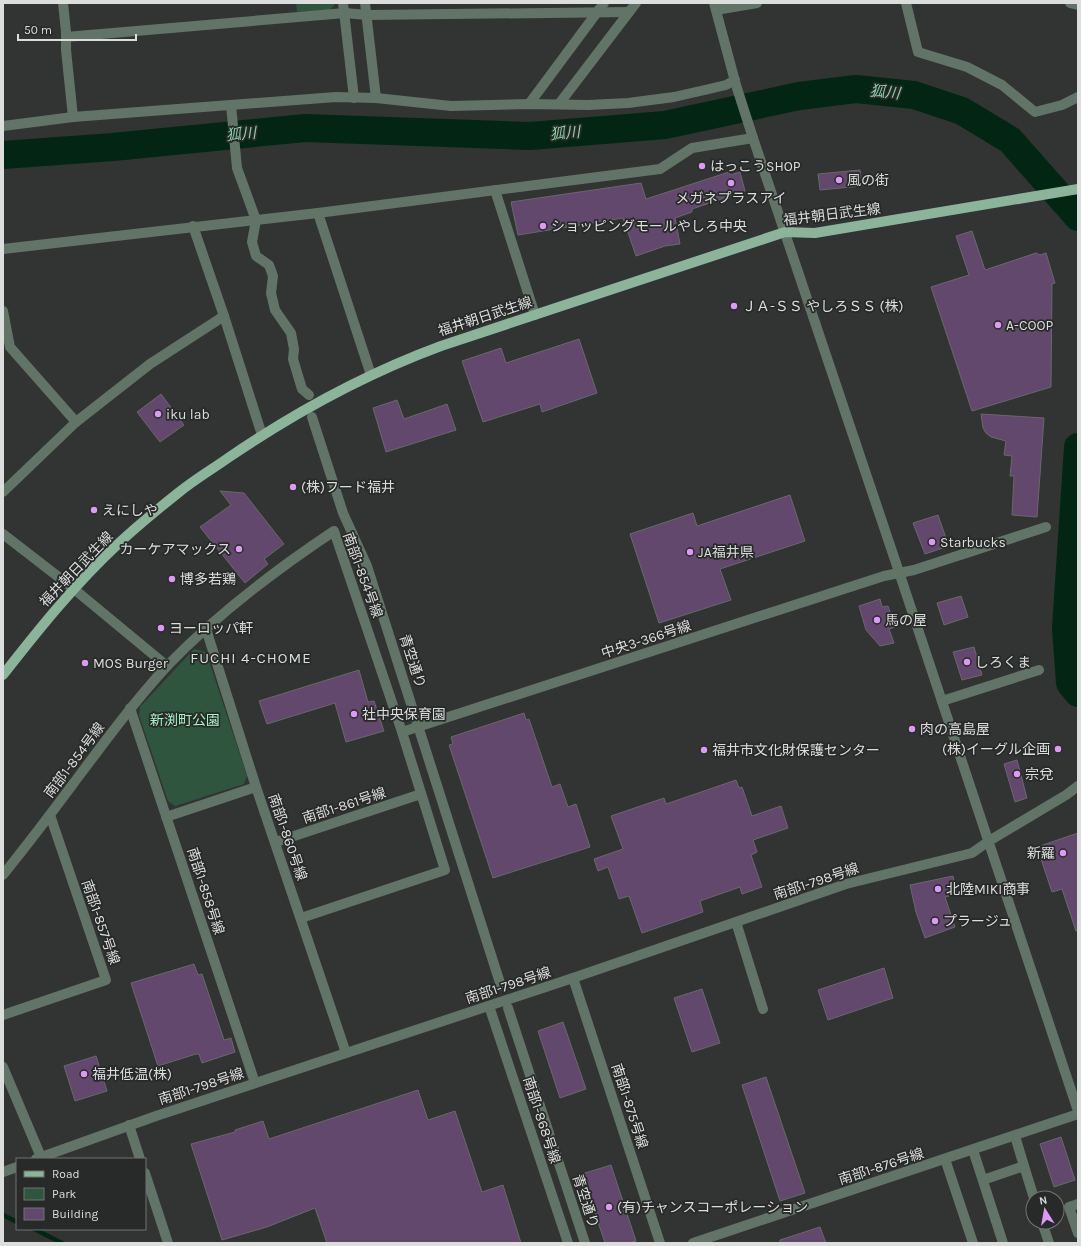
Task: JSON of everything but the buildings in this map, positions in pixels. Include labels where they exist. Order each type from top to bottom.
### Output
[{"type":"main road","name":"福井朝日武生線","points":[[3,675],[36,633],[74,589],[118,544],[179,492],[262,435],[310,406],[407,358],[785,232],[815,233],[1078,189]]},
{"type":"street","points":[[63,3],[66,50],[74,118]]},
{"type":"street","points":[[365,3],[376,98]]},
{"type":"street","points":[[529,104],[604,3]]},
{"type":"street","points":[[558,104],[636,3]]},
{"type":"street","points":[[757,3],[715,6],[747,121],[900,572],[1078,1113]]},
{"type":"street","points":[[906,3],[918,52],[967,67],[1002,85],[1035,112],[1062,105],[1078,97]]},
{"type":"street","points":[[1070,3],[1078,5]]},
{"type":"street","points":[[66,37],[344,8],[367,15],[629,12]]},
{"type":"street","points":[[344,8],[354,98]]},
{"type":"street","points":[[3,126],[74,118],[231,108],[336,97],[376,98],[451,106],[529,104],[588,105],[628,103],[674,97],[710,90],[736,82]]},
{"type":"street","points":[[231,108],[237,168],[256,220],[252,242],[256,256],[269,265],[273,276],[271,293],[275,310],[291,333],[294,349],[293,359],[302,389],[309,395]]},
{"type":"street","points":[[3,249],[193,226],[318,213],[660,169],[692,148],[753,138]]},
{"type":"street","points":[[495,190],[536,315]]},
{"type":"street","points":[[318,213],[371,375]]},
{"type":"street","points":[[193,226],[224,316],[262,435]]},
{"type":"street","points":[[3,311],[7,347],[76,422]]},
{"type":"street","points":[[3,492],[76,422],[150,364],[224,316]]},
{"type":"street","name":"青空通り","points":[[312,417],[343,513],[367,566],[501,986]]},
{"type":"street","name":"中央3-366号線","points":[[402,732],[419,728],[884,576],[914,570],[1046,527]]},
{"type":"street","name":"南部1-854号線","points":[[3,875],[130,708],[167,666],[231,606],[291,560],[334,531],[402,732],[445,870],[301,918]]},
{"type":"street","points":[[3,534],[74,589],[167,666]]},
{"type":"street","name":"南部1-860号線","points":[[206,629],[256,787],[276,842],[346,1053]]},
{"type":"street","points":[[942,701],[1039,670]]},
{"type":"street","name":"南部1-858号線","points":[[130,708],[255,1083]]},
{"type":"street","name":"南部1-798号線","points":[[39,1158],[129,1125],[573,978],[846,884],[972,853],[989,840],[1066,795],[1078,786]]},
{"type":"street","points":[[166,817],[256,787]]},
{"type":"street","name":"南部1-861号線","points":[[276,842],[421,794]]},
{"type":"street","name":"南部1-857号線","points":[[3,1015],[106,980],[50,815]]},
{"type":"street","points":[[736,922],[763,1009]]},
{"type":"street","name":"南部1-875号線","points":[[573,978],[660,1243]]},
{"type":"street","name":"南部1-868号線","points":[[489,1006],[568,1243]]},
{"type":"street","name":"青空通り","points":[[508,1008],[585,1243]]},
{"type":"street","points":[[3,1067],[39,1158]]},
{"type":"street","name":"南部1-876号線","points":[[693,1243],[1015,1136],[1078,1113]]},
{"type":"street","points":[[129,1125],[140,1158]]},
{"type":"street","points":[[1015,1136],[1032,1190]]},
{"type":"street","points":[[973,1150],[1003,1243]]},
{"type":"street","points":[[945,1159],[973,1243]]},
{"type":"street","points":[[983,1180],[1024,1166]]},
{"type":"street","points":[[3,1172],[16,1167]]},
{"type":"street","points":[[146,1176],[168,1243]]},
{"type":"street","points":[[1078,1204],[1069,1207],[1078,1233]]},
{"type":"street","points":[[1045,1230],[1049,1243]]},
{"type":"green space","points":[[296,3],[336,3],[330,10],[297,12]]},
{"type":"green space","name":"新渕町公園","points":[[194,649],[206,652],[247,776],[244,784],[175,806],[168,801],[139,715],[140,707]]},
{"type":"waterway","name":"狐川","points":[[3,155],[113,147],[305,128],[530,136],[665,125],[799,96],[856,89],[914,95],[962,111],[1010,140],[1078,217]]},
{"type":"waterway","name":"狐川","points":[[1078,447],[1066,628],[1070,683],[1078,693]]},
{"type":"waterway","points":[[3,1215],[16,1222]]},
{"type":"waterway","points":[[36,1230],[62,1243]]},
{"type":"place","name":"はっこうSHOP","points":[[702,166]]},
{"type":"place","name":"風の街","points":[[839,180]]},
{"type":"place","name":"メガネプラスアイ","points":[[731,183]]},
{"type":"place","name":"ショッピングモールやしろ中央","points":[[543,226]]},
{"type":"place","name":"ＪＡ-ＳＳ やしろＳＳ (株)","points":[[734,306]]},
{"type":"place","name":"A-COOP","points":[[998,325]]},
{"type":"place","name":"iku lab","points":[[158,414]]},
{"type":"place","name":"(株)フード福井","points":[[293,487]]},
{"type":"place","name":"えにしや","points":[[94,510]]},
{"type":"place","name":"Starbucks","points":[[932,542]]},
{"type":"place","name":"カーケアマックス","points":[[239,549]]},
{"type":"place","name":"JA福井県","points":[[690,552]]},
{"type":"place","name":"博多若鶏","points":[[172,579]]},
{"type":"place","name":"馬の屋","points":[[877,620]]},
{"type":"place","name":"ヨーロッパ軒","points":[[161,628]]},
{"type":"place","name":"しろくま","points":[[967,662]]},
{"type":"place","name":"MOS Burger","points":[[85,663]]},
{"type":"place","name":"社中央保育園","points":[[354,714]]},
{"type":"place","name":"肉の高島屋","points":[[912,729]]},
{"type":"place","name":"(株)イーグル企画","points":[[1058,749]]},
{"type":"place","name":"福井市文化財保護センター","points":[[704,750]]},
{"type":"place","name":"宗兌","points":[[1017,774]]},
{"type":"place","name":"新羅","points":[[1063,853]]},
{"type":"place","name":"北陸MIKI商事","points":[[938,889]]},
{"type":"place","name":"プラージュ","points":[[935,921]]},
{"type":"place","name":"福井低温(株)","points":[[84,1074]]},
{"type":"place","name":"(有)チャンスコーポレーション","points":[[609,1207]]},
{"type":"district","name":"FUCHI 4-CHOME","points":[[251,658]]}]
